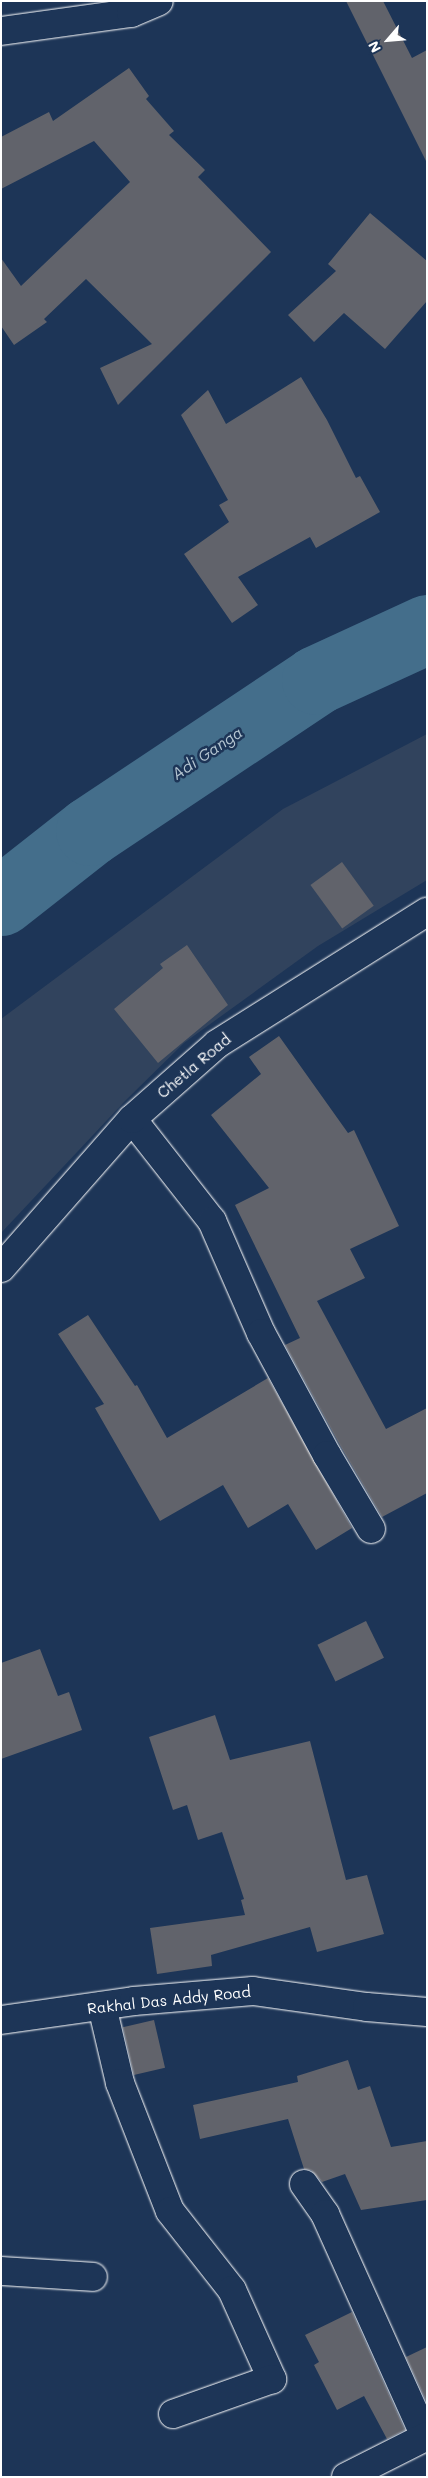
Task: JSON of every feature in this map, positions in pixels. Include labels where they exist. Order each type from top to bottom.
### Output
[{"type":"street","points":[[1,31],[131,13],[159,1]]},
{"type":"street","name":"Chetla Road","points":[[1,1268],[132,1119],[217,1044],[427,912]]},
{"type":"street","points":[[132,1119],[212,1220],[261,1333],[327,1455],[371,1529]]},
{"type":"street","name":"Rakhal Das Addy Road","points":[[1,2020],[102,2006],[253,1991],[367,2007],[427,2012]]},
{"type":"street","points":[[102,2006],[120,2083],[170,2211],[232,2290],[272,2379],[173,2414]]},
{"type":"street","points":[[304,2184],[325,2214],[426,2437],[346,2477]]},
{"type":"street","points":[[1,2271],[93,2277]]},
{"type":"shaded area","points":[[427,734],[427,880],[318,946],[184,1043],[125,1101],[1,1233],[1,1019],[283,809]]},
{"type":"building","points":[[346,1],[383,1],[412,58],[427,50],[427,163]]},
{"type":"building","points":[[129,68],[149,96],[146,99],[174,131],[169,135],[205,170],[198,177],[271,252],[118,405],[100,368],[152,344],[86,279],[44,319],[47,322],[14,345],[1,326],[1,258],[21,286],[130,182],[94,141],[1,189],[1,137],[49,112],[53,121]]},
{"type":"building","points":[[370,213],[427,261],[427,301],[385,349],[344,313],[314,342],[288,315],[336,271],[328,264]]},
{"type":"building","points":[[301,377],[327,420],[356,478],[360,476],[380,512],[316,548],[310,537],[238,577],[258,605],[232,623],[184,554],[229,522],[219,505],[228,500],[181,415],[208,390],[226,424]]},
{"type":"building","points":[[342,862],[374,906],[342,929],[310,885]]},
{"type":"building","points":[[187,945],[228,1005],[158,1063],[114,1009],[163,968],[160,964]]},
{"type":"building","points":[[279,1036],[348,1133],[354,1130],[399,1226],[350,1249],[365,1278],[317,1301],[386,1429],[427,1408],[427,1493],[382,1517],[285,1345],[300,1338],[235,1205],[269,1188],[211,1115],[261,1074],[249,1057]]},
{"type":"building","points":[[88,1315],[135,1386],[137,1385],[167,1438],[268,1378],[352,1528],[316,1550],[288,1504],[248,1528],[223,1485],[160,1521],[95,1408],[104,1404],[58,1334]]},
{"type":"building","points":[[366,1621],[384,1658],[335,1682],[317,1645]]},
{"type":"building","points":[[40,1649],[58,1696],[69,1692],[82,1730],[1,1759],[1,1663]]},
{"type":"building","points":[[215,1715],[230,1760],[310,1741],[346,1880],[367,1875],[384,1934],[317,1952],[310,1927],[211,1955],[212,1966],[157,1974],[150,1928],[245,1915],[241,1900],[244,1899],[222,1832],[198,1840],[187,1805],[173,1810],[149,1737]]},
{"type":"building","points":[[154,2020],[165,2068],[134,2075],[123,2027]]},
{"type":"building","points":[[348,2060],[358,2090],[370,2086],[391,2147],[427,2141],[427,2200],[361,2210],[345,2174],[322,2182],[311,2170],[304,2169],[288,2119],[200,2139],[193,2105],[298,2082],[297,2076]]},
{"type":"building","points":[[352,2312],[405,2430],[387,2439],[364,2396],[337,2410],[314,2365],[319,2362],[305,2335]]},
{"type":"building","points":[[427,2347],[427,2403],[406,2357]]},
{"type":"waterway","name":"Adi Ganga","points":[[1,901],[90,831],[316,680],[427,629]]}]
